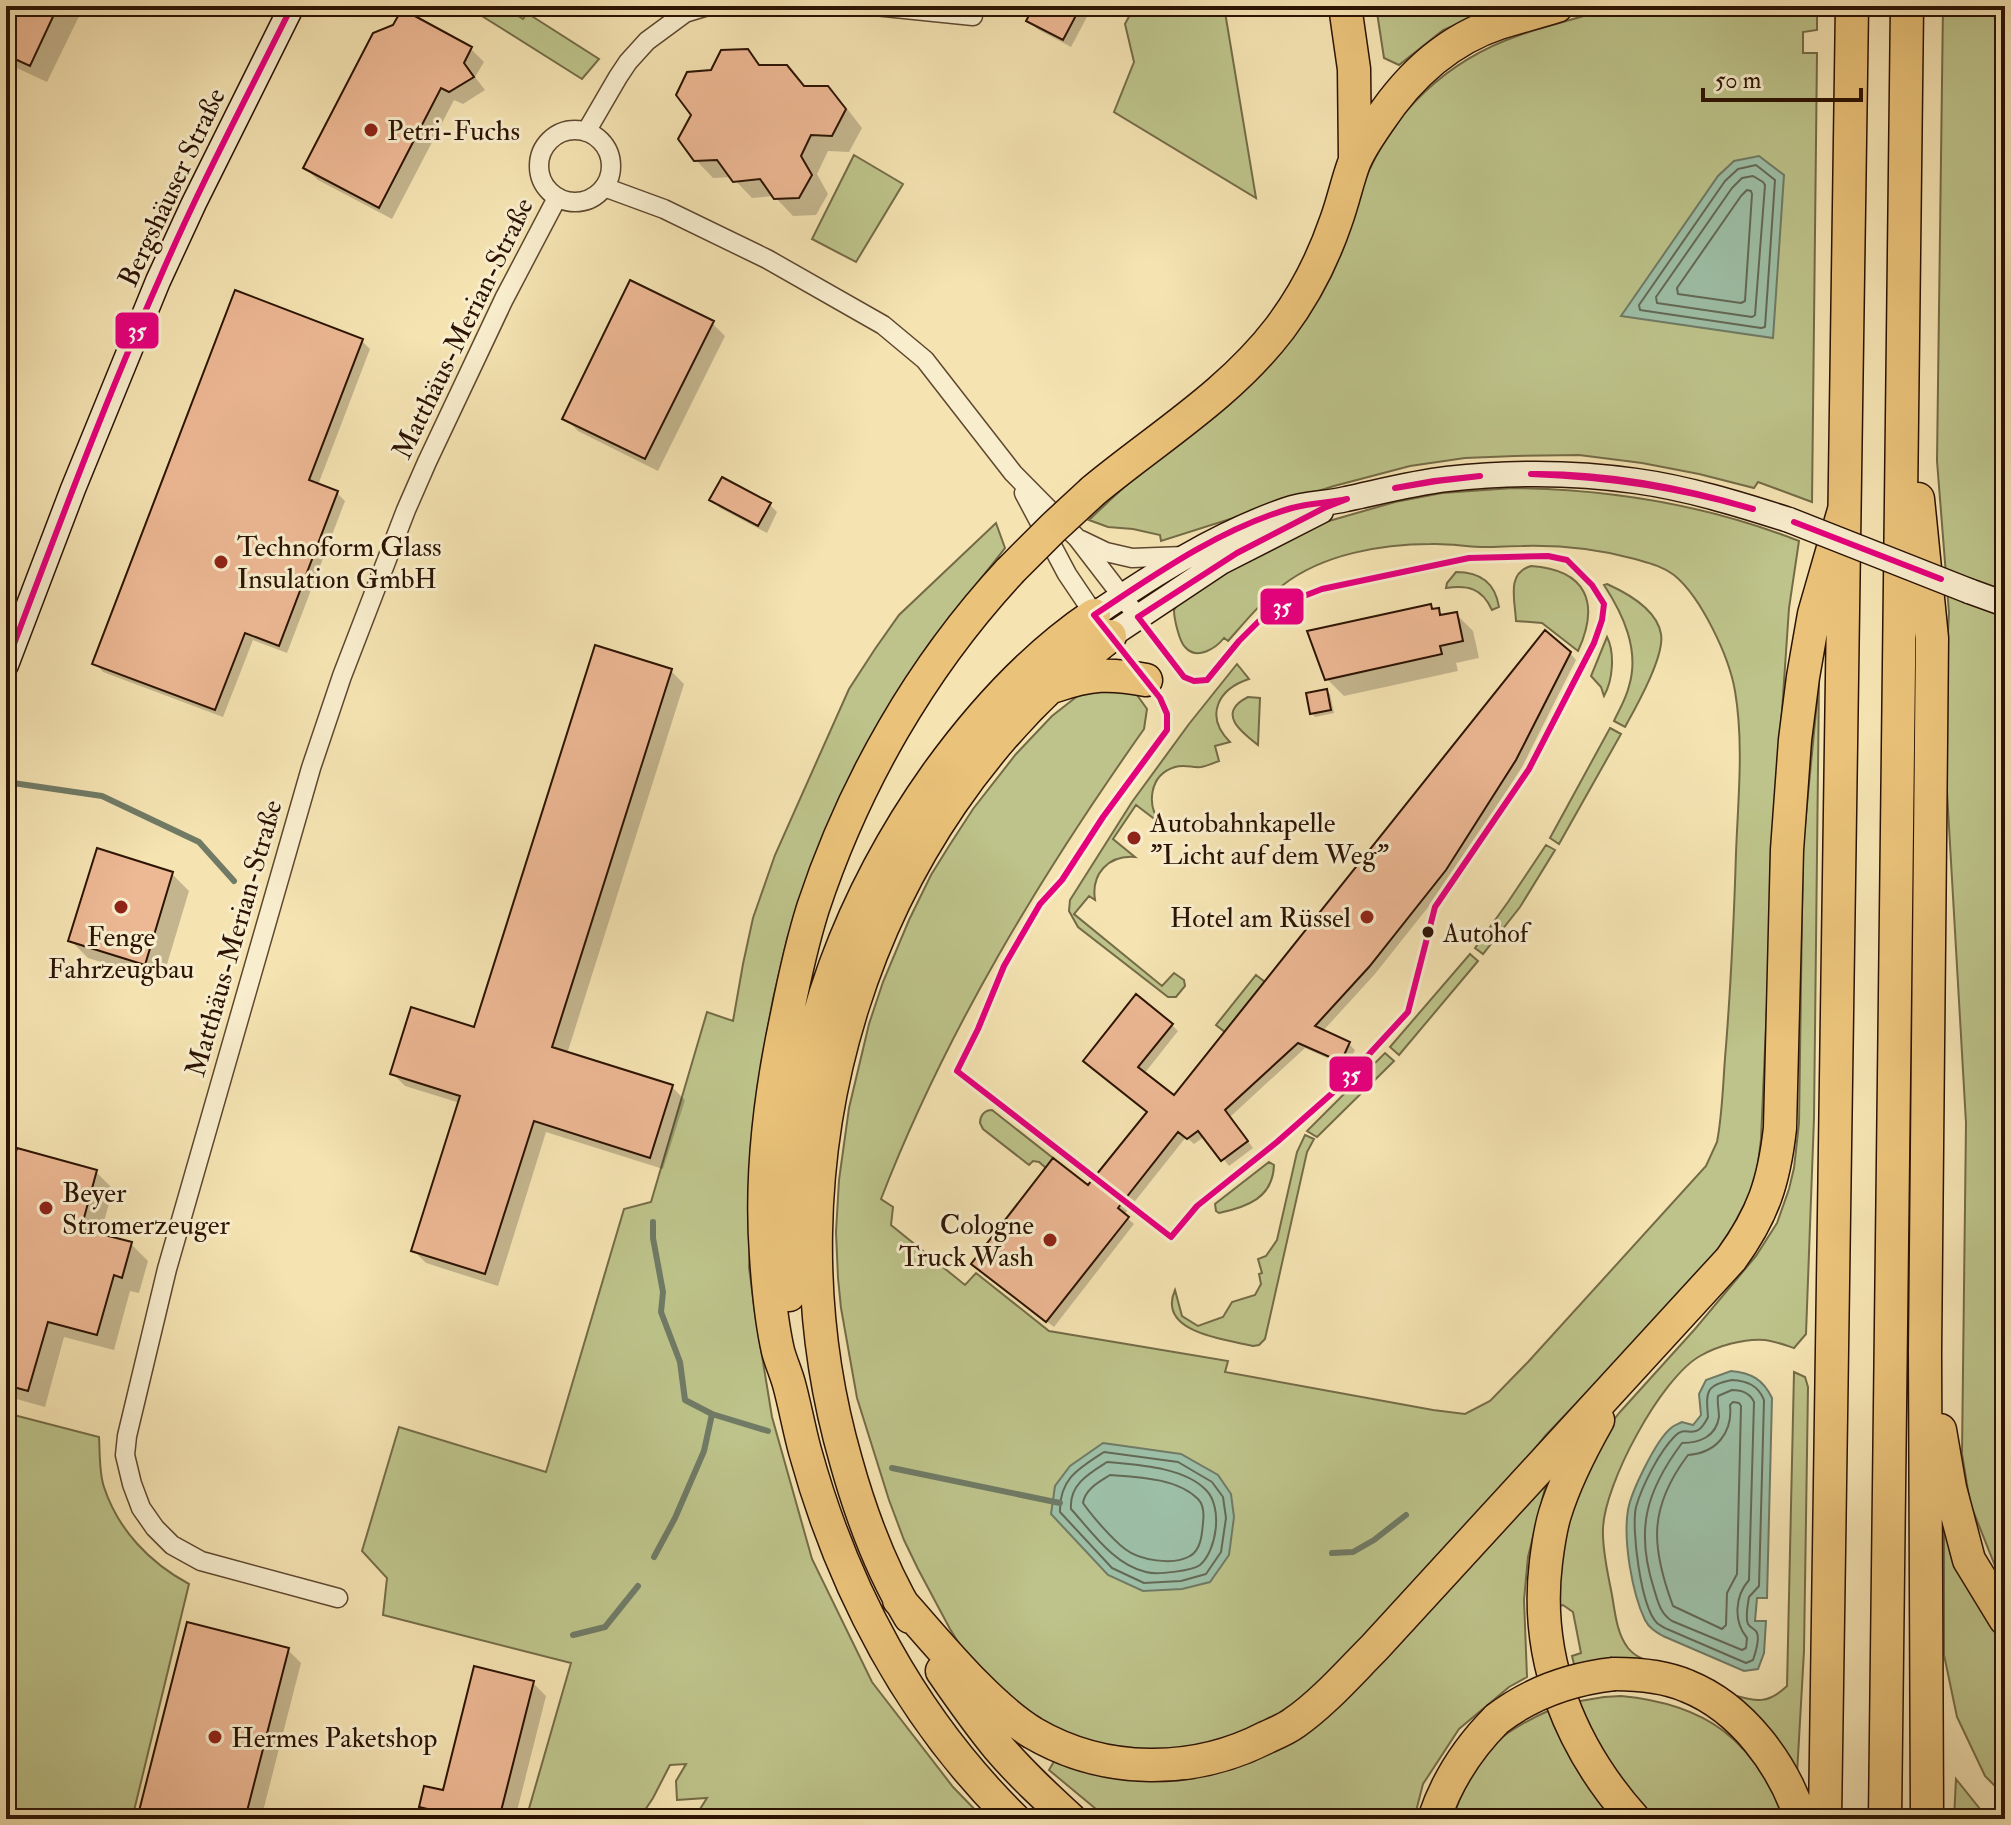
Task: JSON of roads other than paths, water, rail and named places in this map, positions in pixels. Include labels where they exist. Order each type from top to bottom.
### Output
[{"type":"highway","points":[[1345,6],[1354,69],[1355,161]]},
{"type":"highway","points":[[1014,1819],[937,1730],[897,1669],[861,1603],[823,1512],[779,1356],[765,1254],[767,1140],[775,1068],[812,911],[851,812],[902,712],[968,620],[1010,571],[1053,528],[1125,465],[1219,394],[1260,354],[1305,291],[1328,242],[1355,161],[1386,110],[1434,58],[1462,39],[1496,24],[1557,6]]},
{"type":"highway","points":[[1825,1819],[1852,6]]},
{"type":"highway","points":[[1885,1819],[1907,6]]},
{"type":"highway","points":[[1903,317],[1932,638],[1925,1352],[1927,1819]]},
{"type":"highway","points":[[899,1600],[987,1695],[1033,1732],[1059,1745],[1123,1764],[1157,1767],[1206,1761],[1249,1747],[1293,1724],[1332,1690],[1731,1259],[1765,1201],[1772,1179],[1780,1128],[1787,850],[1795,740],[1814,614],[1844,510]]},
{"type":"highway","points":[[789,1385],[792,1326],[788,1227],[791,1169],[808,1063],[834,967],[884,858],[950,755],[1023,673],[1060,640],[1102,626]]},
{"type":"highway","points":[[1070,1819],[1010,1760],[971,1713],[899,1600],[875,1547],[854,1492],[826,1378],[815,1275],[817,1190],[836,1064],[852,1005],[903,884],[929,837],[979,766],[1019,720],[1087,654],[1102,626]]},
{"type":"highway","points":[[1052,687],[1078,678],[1105,674],[1146,680]]},
{"type":"highway","points":[[1925,1352],[1950,1488],[1969,1560],[2005,1619]]},
{"type":"highway","points":[[1626,1372],[1590,1434],[1559,1503],[1549,1541],[1544,1604],[1548,1656],[1573,1731],[1607,1787],[1634,1819]]},
{"type":"highway","points":[[1434,1819],[1439,1802],[1463,1758],[1497,1719],[1550,1688],[1614,1674],[1673,1681],[1690,1687],[1728,1711],[1774,1762],[1788,1783],[1801,1819]]},
{"type":"street","name":"Bergshäuser Straße","points":[[6,665],[50,546],[158,281],[292,6]]},
{"type":"street","points":[[586,132],[628,62],[647,41],[685,13],[708,6]]},
{"type":"street","points":[[875,6],[973,16]]},
{"type":"street","points":[[567,131],[586,132],[596,137],[604,145],[611,166],[604,187],[587,200],[566,202],[557,198],[542,182],[539,160],[543,150],[557,135],[567,131]]},
{"type":"street","points":[[604,187],[664,209],[767,259],[883,325],[925,360],[1013,473],[1078,539],[1138,617]]},
{"type":"street","name":"Matthäus-Merian-Straße","points":[[338,1598],[201,1561],[172,1545],[141,1508],[125,1455],[127,1436],[167,1269],[311,768],[342,676],[427,462],[504,299],[557,198]]},
{"type":"street","points":[[1013,473],[1067,574],[1102,626]]},
{"type":"street","points":[[1102,626],[1122,596],[1187,556],[1241,528],[1289,509],[1445,479],[1515,474],[1636,481],[1688,491],[1789,520],[2000,603]]},
{"type":"street","points":[[1102,626],[1138,617],[1221,562],[1341,501]]},
{"type":"street","points":[[1078,539],[1106,552],[1132,558],[1187,556]]},
{"type":"water","points":[[1759,156],[1784,175],[1773,338],[1621,316],[1718,176],[1734,161]]},
{"type":"water","points":[[1731,1371],[1756,1378],[1772,1398],[1767,1598],[1757,1598],[1755,1621],[1766,1621],[1764,1653],[1758,1669],[1744,1671],[1663,1636],[1649,1625],[1640,1609],[1633,1581],[1627,1536],[1630,1502],[1658,1443],[1675,1425],[1682,1422],[1693,1425],[1701,1415],[1699,1394],[1706,1380]]},
{"type":"water","points":[[1103,1443],[1181,1454],[1218,1475],[1231,1494],[1234,1517],[1229,1555],[1210,1582],[1182,1589],[1143,1591],[1108,1575],[1051,1514],[1055,1486],[1070,1466]]},
{"type":"waterway","points":[[6,782],[102,796],[199,842],[234,881]]},
{"type":"waterway","points":[[653,1222],[663,1292],[661,1312],[680,1362],[685,1400],[712,1414],[768,1431]]},
{"type":"waterway","points":[[654,1557],[704,1451],[712,1414]]},
{"type":"waterway","points":[[892,1468],[1060,1503]]},
{"type":"waterway","points":[[1332,1553],[1353,1552],[1406,1515]]},
{"type":"waterway","points":[[573,1635],[605,1627],[638,1586]]},
{"type":"place","name":"Petri-Fuchs","points":[[371,130]]},
{"type":"place","name":"Technoform Glass Insulation GmbH","points":[[221,562]]},
{"type":"place","name":"Autobahnkapelle \"Licht auf dem Weg\"","points":[[1134,838]]},
{"type":"place","name":"Fenge Fahrzeugbau","points":[[121,907]]},
{"type":"place","name":"Hotel am Rüssel","points":[[1367,917]]},
{"type":"place","name":"Autohof","points":[[1428,932]]},
{"type":"place","name":"Beyer Stromerzeuger","points":[[46,1208]]},
{"type":"place","name":"Cologne Truck Wash","points":[[1050,1240]]},
{"type":"place","name":"Hermes Paketshop","points":[[215,1737]]}]
